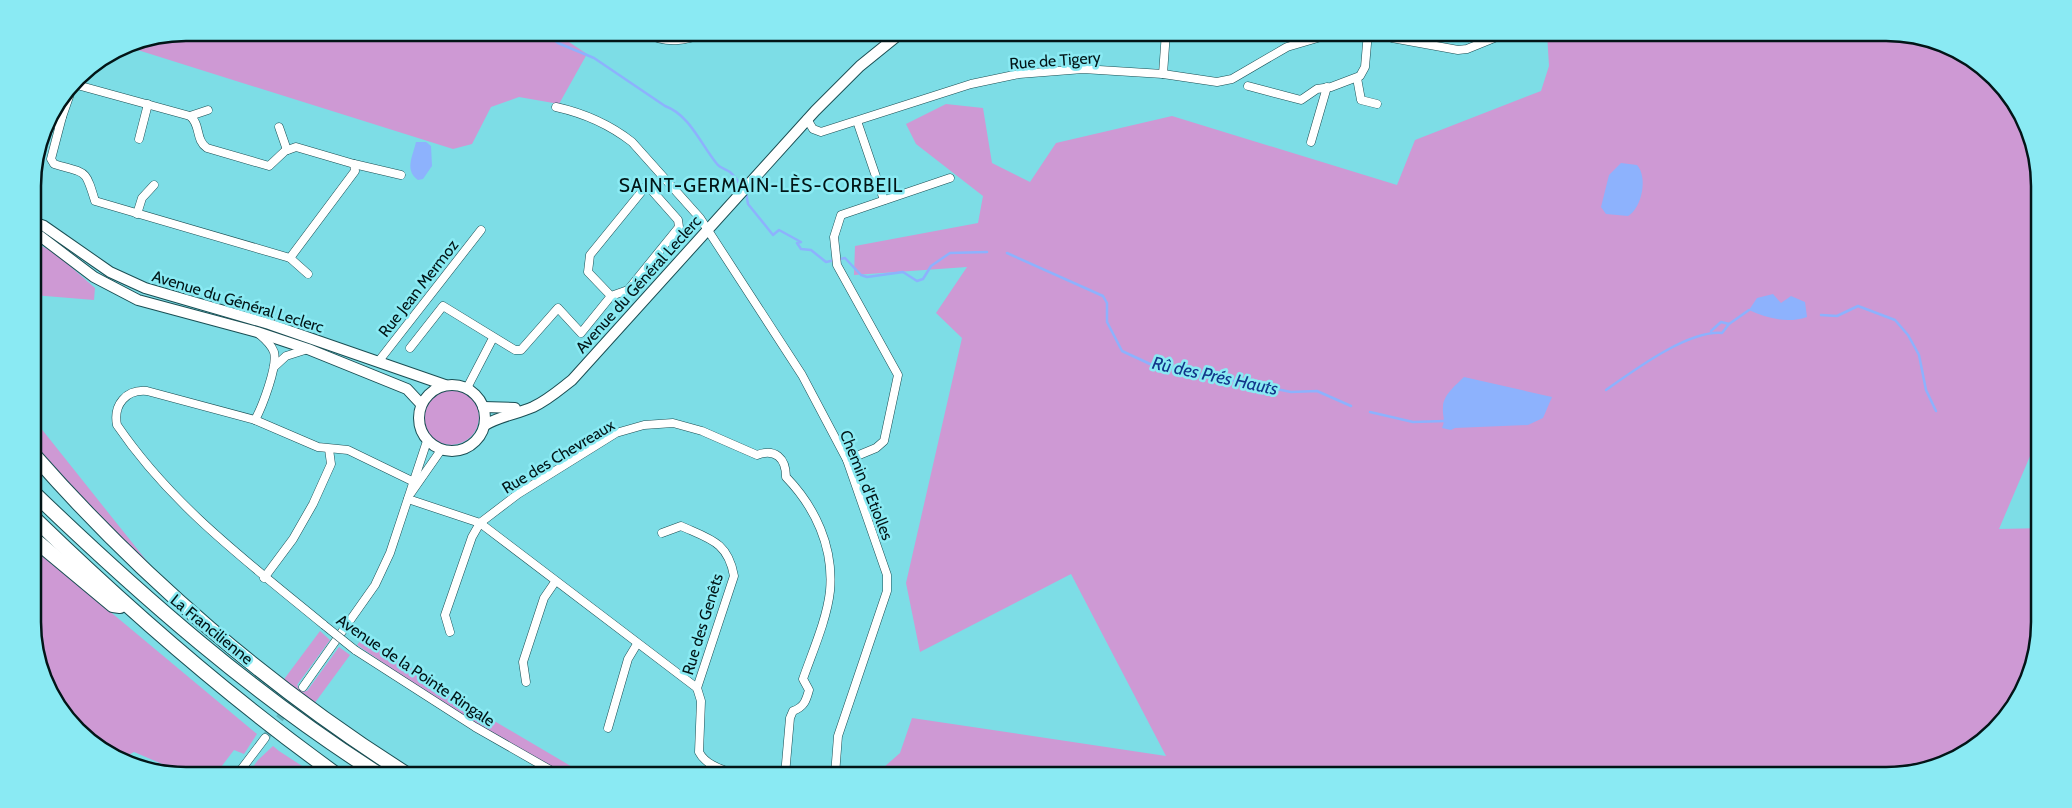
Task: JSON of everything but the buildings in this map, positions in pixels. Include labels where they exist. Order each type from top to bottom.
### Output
[{"type":"highway","points":[[41,464],[122,549],[177,600],[289,692],[347,736],[394,767]]},
{"type":"highway","points":[[41,474],[104,542],[174,608],[178,622]]},
{"type":"highway","name":"La Francilienne","points":[[41,500],[223,661],[298,719],[367,767]]},
{"type":"highway","points":[[41,525],[130,608],[215,681],[283,736],[326,767]]},
{"type":"highway","points":[[41,545],[113,605],[130,608]]},
{"type":"main road","name":"Avenue du Général Leclerc","points":[[485,425],[496,418],[544,401],[572,380],[741,187],[857,59],[878,42]]},
{"type":"main road","name":"Avenue du Général Leclerc","points":[[741,187],[860,66],[890,42]]},
{"type":"main road","name":"Avenue du Général Leclerc","points":[[42,225],[110,272],[145,288],[269,324],[445,384]]},
{"type":"main road","name":"Avenue du Général Leclerc","points":[[483,407],[511,409],[547,394],[568,377],[706,227]]},
{"type":"main road","name":"Avenue du Général Leclerc","points":[[42,237],[94,277],[138,300],[257,332],[308,349],[407,389],[421,404]]},
{"type":"main road","points":[[445,384],[467,388],[475,394],[483,407],[485,425],[479,437],[472,445],[452,452],[441,450],[427,441],[420,430],[418,416],[421,404],[434,389],[445,384]]},
{"type":"street","points":[[1162,74],[1165,41]]},
{"type":"street","name":"Rue de Tigery","points":[[807,119],[813,129],[821,132],[971,84],[1019,74],[1083,69],[1162,74],[1207,82],[1232,79],[1277,51],[1308,41]]},
{"type":"street","points":[[1248,86],[1301,100],[1316,89],[1357,78],[1365,67],[1367,41]]},
{"type":"street","points":[[1410,41],[1458,50],[1467,49],[1486,41]]},
{"type":"street","points":[[1357,78],[1361,100],[1377,104]]},
{"type":"street","points":[[82,86],[190,116],[196,122],[200,141],[208,148],[269,166],[287,150],[296,148],[401,175]]},
{"type":"street","points":[[1311,142],[1327,87]]},
{"type":"street","points":[[139,139],[148,104]]},
{"type":"street","name":"Chemin d'Etiolles","points":[[556,107],[581,113],[622,134],[632,142],[706,227],[802,375],[847,460],[887,575],[887,591],[838,736],[836,767]]},
{"type":"street","points":[[65,108],[52,159],[54,164],[84,174],[90,179],[95,201],[290,258],[308,274]]},
{"type":"street","points":[[190,116],[208,110]]},
{"type":"street","points":[[857,121],[884,200]]},
{"type":"street","points":[[279,127],[287,150]]},
{"type":"street","points":[[290,258],[354,176],[354,164]]},
{"type":"street","points":[[847,460],[876,448],[884,441],[898,375],[837,265],[834,237],[841,215],[950,178]]},
{"type":"street","points":[[137,214],[142,198],[154,185]]},
{"type":"street","points":[[410,348],[443,306],[515,350],[521,350],[558,308],[581,333],[611,296],[628,290],[679,227],[678,220],[647,185],[590,255],[588,272],[611,296]]},
{"type":"street","name":"Rue Jean Mermoz","points":[[378,362],[481,230]]},
{"type":"street","points":[[255,420],[274,367],[274,353],[268,342],[257,332]]},
{"type":"street","points":[[467,388],[493,338]]},
{"type":"street","points":[[274,367],[286,356],[308,349]]},
{"type":"street","name":"Avenue de la Pointe Ringale","points":[[412,481],[348,450],[329,449],[281,433],[255,420],[143,391],[134,391],[119,404],[116,418],[117,425],[158,479],[194,517],[264,578],[355,650],[475,727],[544,767]]},
{"type":"street","name":"Rue des Chevreaux","points":[[480,524],[518,494],[616,433],[644,425],[673,423],[702,431],[757,455],[767,451],[779,455],[786,466],[786,477],[800,491],[820,523],[829,557],[830,592],[803,679],[809,690],[806,701],[800,708],[793,711],[790,718],[786,767]]},
{"type":"street","points":[[303,687],[376,585],[390,553],[412,481],[427,441]]},
{"type":"street","points":[[264,578],[294,539],[313,504],[331,464],[329,449]]},
{"type":"street","points":[[408,499],[441,450]]},
{"type":"street","points":[[408,499],[480,524],[697,688],[701,701],[699,752],[708,763],[717,767]]},
{"type":"street","points":[[450,632],[445,615],[472,537],[480,524]]},
{"type":"street","name":"Rue des Genêts","points":[[662,533],[681,526],[714,540],[724,549],[731,562],[734,576],[697,688]]},
{"type":"street","points":[[526,682],[523,662],[544,598],[555,582]]},
{"type":"street","points":[[608,728],[628,659],[637,644]]},
{"type":"street","points":[[244,767],[265,738]]},
{"type":"shaded area","points":[[1547,41],[1905,42],[1923,46],[1950,56],[1981,77],[2001,98],[2020,131],[2030,167],[2031,454],[1999,529],[2031,528],[2031,622],[2028,650],[2016,686],[2001,710],[1988,724],[1974,737],[1941,756],[1914,764],[1895,766],[885,767],[900,753],[912,718],[1166,756],[1071,574],[920,652],[906,583],[962,338],[936,313],[967,267],[854,275],[855,246],[978,223],[983,196],[916,144],[906,124],[946,104],[983,108],[992,163],[1030,182],[1056,143],[1172,116],[1397,185],[1415,140],[1541,91],[1549,66]]},
{"type":"shaded area","points":[[177,42],[569,42],[587,54],[559,104],[519,97],[491,107],[472,144],[453,149],[137,50],[158,44]]},
{"type":"shaded area","points":[[42,246],[54,252],[95,288],[94,300],[42,296]]},
{"type":"shaded area","points":[[445,389],[457,389],[467,393],[475,401],[479,417],[475,433],[467,441],[457,445],[445,445],[435,441],[427,433],[423,423],[423,411],[427,401],[435,393]]},
{"type":"shaded area","points":[[41,429],[150,565],[77,495],[41,455]]},
{"type":"shaded area","points":[[41,554],[257,734],[244,754],[234,750],[221,767],[167,766],[134,752],[129,755],[122,752],[91,731],[77,717],[56,686],[42,641]]},
{"type":"shaded area","points":[[320,631],[330,640],[297,685],[307,691],[339,647],[350,655],[314,704],[282,682]]},
{"type":"shaded area","points":[[365,635],[450,695],[572,767],[546,767],[418,687],[357,645]]},
{"type":"shaded area","points":[[273,746],[304,767],[253,767]]},
{"type":"water","points":[[416,142],[426,142],[431,146],[432,166],[423,179],[418,180],[411,172],[410,167]]},
{"type":"water","points":[[1621,163],[1637,165],[1643,184],[1640,200],[1633,212],[1628,216],[1606,214],[1601,207],[1609,175]]},
{"type":"water","points":[[1773,294],[1781,303],[1791,296],[1805,302],[1807,317],[1785,320],[1749,310],[1757,298]]},
{"type":"water","points":[[1464,377],[1552,397],[1543,418],[1528,425],[1455,428],[1451,430],[1442,428],[1445,398],[1450,390]]},
{"type":"waterway","name":"Rû des Prés Hauts","points":[[556,42],[594,58],[665,106],[674,110],[688,123],[717,164],[732,174],[742,188]]},
{"type":"waterway","name":"Rû des Prés Hauts","points":[[746,192],[748,204],[773,235],[779,230],[801,242],[797,243],[801,249],[811,250],[826,262],[845,258],[861,275],[867,277],[903,272],[917,281],[923,279],[931,266],[950,253],[987,252]]},
{"type":"waterway","name":"Rû des Prés Hauts","points":[[1007,253],[1103,296],[1107,303],[1107,322],[1122,351],[1150,364],[1291,392],[1317,391],[1351,406]]},
{"type":"waterway","name":"Rû des Prés Hauts","points":[[1821,315],[1837,316],[1858,306],[1895,320],[1908,335],[1919,355],[1926,390],[1936,411]]},
{"type":"waterway","name":"Rû des Prés Hauts","points":[[1606,390],[1661,353],[1677,345],[1693,338],[1722,333],[1729,324],[1749,310]]},
{"type":"waterway","name":"Rû des Prés Hauts","points":[[1711,331],[1721,322],[1729,324]]},
{"type":"waterway","name":"Rû des Prés Hauts","points":[[1370,412],[1413,422],[1445,421]]},
{"type":"tunnel","points":[[265,738],[303,687]]},
{"type":"district","name":"SAINT-GERMAIN-LÈS-CORBEIL","points":[[761,185]]}]
